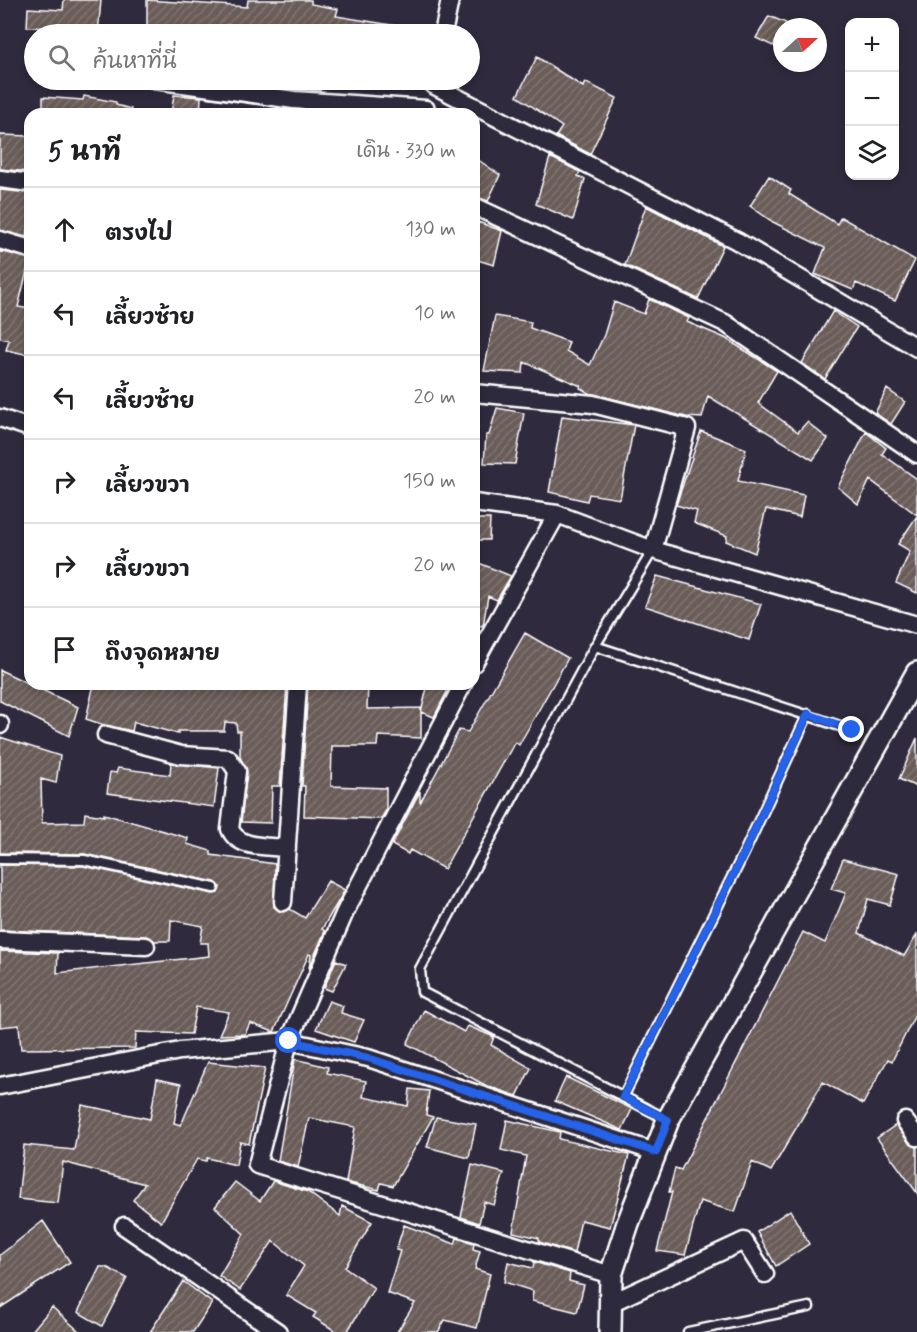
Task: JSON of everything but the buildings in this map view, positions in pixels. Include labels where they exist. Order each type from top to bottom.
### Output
[{"type":"street","points":[[445,24],[450,0]]},
{"type":"street","points":[[224,90],[294,100],[381,108]]},
{"type":"street","points":[[426,108],[432,90]]},
{"type":"street","points":[[449,90],[737,241],[917,348]]},
{"type":"street","points":[[0,179],[24,182]]},
{"type":"street","points":[[480,209],[725,323],[917,454]]},
{"type":"street","points":[[0,240],[24,247]]},
{"type":"street","points":[[480,394],[593,404],[687,428],[653,550]]},
{"type":"street","points":[[0,418],[24,426]]},
{"type":"street","points":[[480,504],[557,514],[653,550],[917,625]]},
{"type":"street","points":[[480,648],[557,514]]},
{"type":"street","points":[[610,1332],[613,1302],[611,1275],[668,1120],[917,673]]},
{"type":"street","points":[[283,902],[298,690]]},
{"type":"street","points":[[460,690],[345,912],[289,1041],[257,1165],[611,1275]]},
{"type":"street","points":[[106,735],[181,755],[228,758],[237,771],[230,829],[234,837],[241,842],[287,848]]},
{"type":"street","points":[[0,939],[146,946]]},
{"type":"street","points":[[0,1086],[180,1052],[289,1041],[368,1058],[656,1152]]},
{"type":"street","points":[[905,1122],[917,1137]]},
{"type":"street","points":[[124,1226],[278,1332]]},
{"type":"street","points":[[613,1302],[744,1240],[765,1274]]},
{"type":"lane","points":[[653,550],[595,646],[420,969],[422,992],[668,1120]]},
{"type":"lane","points":[[595,646],[852,730]]},
{"type":"lane","points":[[623,1097],[745,851],[808,714]]},
{"type":"lane","points":[[0,859],[84,860],[214,888]]},
{"type":"lane","points":[[688,1332],[808,1307]]},
{"type":"route","points":[[289,1041],[368,1058],[656,1152],[668,1120],[623,1097],[745,851],[808,714],[852,730]]}]
